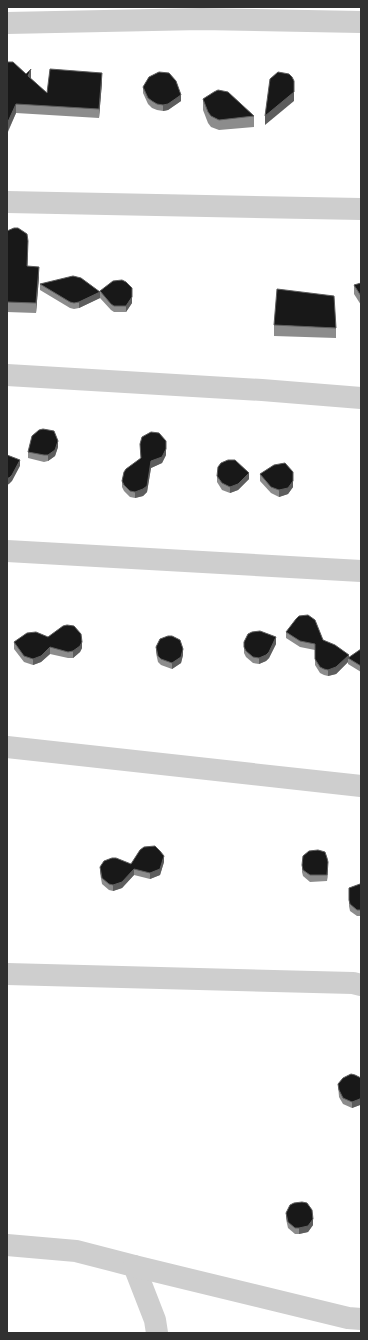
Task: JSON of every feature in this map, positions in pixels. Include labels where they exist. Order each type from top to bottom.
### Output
[{"type":"street","points":[[7,24],[201,19],[361,22]]},
{"type":"street","points":[[7,202],[361,209]]},
{"type":"street","points":[[7,375],[262,390],[361,398]]},
{"type":"street","points":[[7,551],[361,571]]},
{"type":"street","points":[[7,747],[361,786]]},
{"type":"street","points":[[7,974],[353,983],[361,985]]},
{"type":"street","points":[[7,1245],[76,1251],[348,1318],[361,1319]]},
{"type":"street","points":[[134,1266],[155,1320],[157,1333]]},
{"type":"building","points":[[7,62],[13,62],[26,74],[31,69],[28,76],[47,93],[50,69],[102,73],[99,109],[16,104],[7,124]]},
{"type":"building","points":[[159,72],[169,73],[176,81],[181,95],[168,104],[163,105],[157,104],[148,98],[143,87],[149,77]]},
{"type":"building","points":[[278,72],[289,74],[292,77],[294,81],[294,92],[265,116],[270,79]]},
{"type":"building","points":[[218,90],[228,92],[254,116],[219,120],[211,116],[203,99]]},
{"type":"building","points":[[18,228],[27,234],[27,266],[39,267],[36,303],[7,302],[7,231]]},
{"type":"building","points":[[73,276],[81,278],[100,292],[74,303],[40,284]]},
{"type":"building","points":[[122,280],[132,288],[132,297],[126,306],[114,306],[100,291],[113,281]]},
{"type":"building","points":[[361,283],[361,296],[354,285]]},
{"type":"building","points":[[277,289],[334,296],[336,328],[274,325]]},
{"type":"building","points":[[43,429],[54,431],[58,441],[55,450],[48,455],[28,452],[32,436],[39,430]]},
{"type":"building","points":[[151,432],[159,433],[166,441],[166,449],[162,457],[151,461],[147,486],[135,492],[130,491],[122,481],[124,472],[141,458],[140,444],[142,437]]},
{"type":"building","points":[[7,455],[20,460],[9,478],[7,478]]},
{"type":"building","points":[[228,460],[235,460],[249,473],[238,484],[230,487],[222,483],[217,476],[218,467],[221,463]]},
{"type":"building","points":[[285,463],[293,472],[293,481],[288,488],[279,490],[271,487],[260,474],[274,465]]},
{"type":"building","points":[[308,615],[315,620],[323,640],[335,645],[349,655],[336,667],[328,670],[320,667],[315,659],[315,644],[300,641],[286,632],[299,616]]},
{"type":"building","points":[[63,626],[74,626],[81,634],[82,642],[80,646],[73,651],[68,652],[50,647],[41,656],[33,659],[24,656],[14,642],[27,633],[36,632],[48,637]]},
{"type":"building","points":[[260,631],[276,637],[269,652],[259,658],[253,657],[246,651],[244,642],[248,634]]},
{"type":"building","points":[[172,636],[180,640],[183,649],[181,657],[172,663],[161,659],[158,656],[156,647],[160,639]]},
{"type":"building","points":[[361,649],[361,666],[348,658]]},
{"type":"building","points":[[155,846],[164,856],[160,869],[150,873],[134,869],[122,882],[113,885],[109,884],[102,878],[100,867],[104,861],[116,858],[131,864],[140,850],[144,847]]},
{"type":"building","points":[[318,850],[325,852],[328,862],[327,875],[310,875],[303,870],[303,856],[309,851]]},
{"type":"building","points":[[360,884],[361,910],[357,910],[350,904],[349,888]]},
{"type":"building","points":[[351,1074],[361,1078],[361,1097],[360,1099],[352,1102],[343,1098],[338,1084],[343,1078]]},
{"type":"building","points":[[302,1202],[307,1203],[312,1210],[313,1219],[308,1226],[295,1228],[288,1222],[286,1213],[290,1205]]}]
